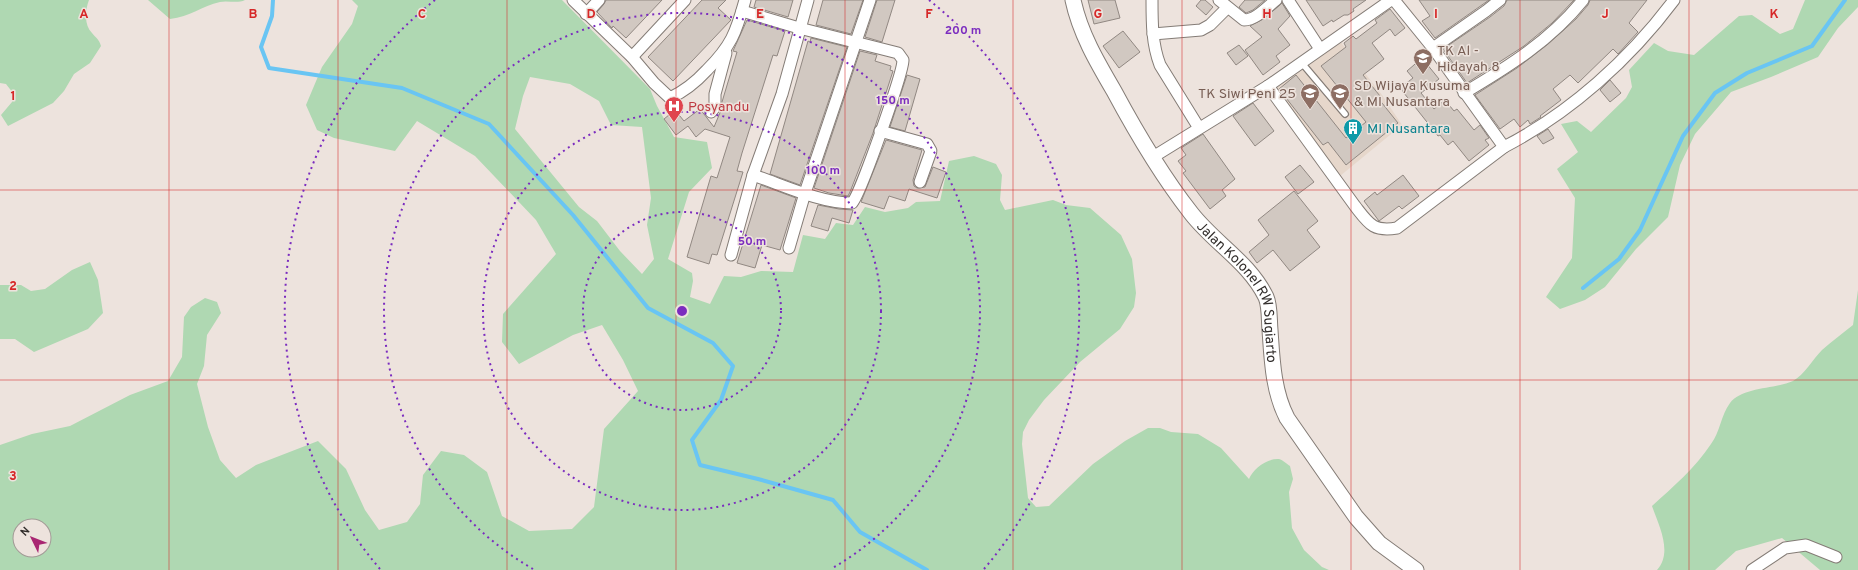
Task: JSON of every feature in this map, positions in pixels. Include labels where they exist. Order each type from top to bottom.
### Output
[{"type":"main road","name":"Jalan Kolonel RW Sugiarto","points":[[1073,0],[1077,20],[1097,60],[1153,157],[1192,214],[1247,268],[1266,298],[1273,364],[1280,406],[1287,418],[1356,517],[1379,543],[1416,570]]},
{"type":"street","points":[[573,0],[632,57],[654,83],[670,98],[695,83],[727,49],[733,38],[743,6],[799,28],[898,54],[903,60],[858,193],[852,203],[842,203],[805,193],[753,175]]},
{"type":"street","points":[[586,14],[599,0]]},
{"type":"street","points":[[632,57],[686,0]]},
{"type":"street","points":[[731,255],[753,175],[782,94],[799,28],[808,0]]},
{"type":"street","points":[[789,248],[805,193],[870,0]]},
{"type":"street","points":[[1152,0],[1153,34],[1156,55],[1160,65],[1199,128]]},
{"type":"street","points":[[1219,0],[1244,20],[1248,20],[1257,15],[1276,0]]},
{"type":"street","points":[[1288,0],[1320,49]]},
{"type":"street","points":[[1153,157],[1268,86],[1392,0],[1433,48],[1504,147]]},
{"type":"street","points":[[1433,48],[1500,0]]},
{"type":"street","points":[[1464,93],[1509,66],[1548,37],[1574,12],[1583,0]]},
{"type":"street","points":[[1268,86],[1369,224],[1387,230],[1397,228],[1504,147],[1525,136],[1569,105],[1610,72],[1657,22],[1674,0]]},
{"type":"street","points":[[1153,34],[1201,30],[1210,25],[1228,8]]},
{"type":"street","points":[[711,112],[715,107],[715,94],[727,49]]},
{"type":"street","points":[[880,131],[927,144],[931,151],[920,182]]},
{"type":"street","points":[[1752,570],[1785,548],[1811,546],[1836,557]]},
{"type":"lane","points":[[1301,62],[1345,114]]},
{"type":"shaded area","name":"SD Wijaya Kusuma & MI Nusantara","points":[[1339,40],[1382,95],[1402,125],[1340,176],[1272,89]]},
{"type":"green space","points":[[0,0],[89,0],[86,13],[86,22],[89,30],[101,46],[90,63],[74,74],[64,91],[53,103],[8,126],[1,115],[12,102],[13,93],[6,84],[0,83]]},
{"type":"green space","points":[[148,0],[245,0],[239,2],[220,2],[190,14],[170,19]]},
{"type":"green space","points":[[352,0],[562,0],[650,89],[657,106],[674,137],[707,142],[712,168],[689,192],[668,259],[692,273],[693,281],[690,297],[710,304],[724,276],[741,277],[761,271],[793,272],[803,235],[825,239],[836,223],[853,225],[865,207],[885,212],[908,208],[916,202],[940,201],[949,161],[974,156],[996,164],[1002,175],[1000,200],[1005,210],[1053,200],[1066,205],[1090,208],[1121,235],[1132,259],[1136,293],[1134,307],[1120,329],[1080,362],[1044,400],[1029,420],[1023,432],[1022,444],[1028,498],[1036,507],[1049,506],[1093,464],[1125,441],[1148,428],[1160,428],[1171,432],[1198,434],[1221,448],[1249,479],[1257,468],[1270,460],[1279,459],[1290,466],[1293,479],[1289,492],[1292,528],[1304,550],[1322,567],[1329,570],[0,570],[0,445],[32,434],[70,426],[130,395],[168,381],[182,357],[184,317],[191,307],[205,298],[217,302],[221,313],[207,335],[204,366],[197,384],[208,427],[220,460],[236,478],[256,465],[318,441],[346,469],[365,510],[379,530],[407,522],[420,504],[423,475],[441,451],[464,455],[487,472],[502,516],[529,531],[572,529],[594,507],[604,429],[638,391],[623,360],[602,325],[573,335],[519,364],[502,342],[503,314],[556,254],[536,220],[475,156],[417,121],[395,151],[334,138],[317,130],[306,105],[322,67],[352,24],[358,6]],"holes":[[[530,77],[570,84],[599,101],[611,125],[642,127],[651,198],[647,225],[654,259],[642,274],[620,251],[597,221],[579,207],[515,129],[523,96]]]},
{"type":"green space","points":[[1805,0],[1858,0],[1858,7],[1838,28],[1818,57],[1731,92],[1695,134],[1680,165],[1668,217],[1636,249],[1605,287],[1585,300],[1560,309],[1546,297],[1572,258],[1575,198],[1557,169],[1578,152],[1561,124],[1577,121],[1591,132],[1626,98],[1632,87],[1629,70],[1654,43],[1668,51],[1694,55],[1739,16],[1752,15],[1780,34],[1793,29]]},
{"type":"green space","points":[[90,262],[98,280],[103,313],[88,329],[34,352],[15,339],[0,339],[0,285],[21,285],[31,291],[45,289],[72,270]]},
{"type":"green space","points":[[1858,290],[1858,570],[1820,570],[1782,538],[1736,551],[1715,570],[1657,570],[1662,563],[1664,547],[1661,530],[1652,506],[1683,477],[1705,453],[1719,429],[1724,413],[1735,398],[1751,391],[1778,386],[1793,381],[1805,371],[1822,350],[1853,325]]},
{"type":"building","points":[[606,0],[662,0],[626,38],[613,26],[612,28],[597,12]]},
{"type":"building","points":[[702,0],[726,0],[718,8],[731,20],[673,81],[648,57]]},
{"type":"building","points":[[756,0],[793,0],[788,17],[754,7]]},
{"type":"building","points":[[823,0],[863,0],[851,34],[816,25]]},
{"type":"building","points":[[877,0],[895,0],[882,42],[865,37]]},
{"type":"building","points":[[1088,0],[1115,0],[1120,18],[1094,24]]},
{"type":"building","points":[[1201,0],[1205,0],[1213,7],[1206,15],[1196,6]]},
{"type":"building","points":[[1245,0],[1265,0],[1253,10],[1246,13],[1239,7]]},
{"type":"building","points":[[1306,0],[1366,0],[1353,9],[1354,11],[1348,15],[1344,15],[1333,22],[1332,20],[1323,26]]},
{"type":"building","points":[[1419,0],[1489,0],[1435,38],[1422,21],[1430,16]]},
{"type":"building","points":[[1507,0],[1574,0],[1552,23],[1524,46],[1467,83],[1443,49],[1490,17],[1504,6]]},
{"type":"building","points":[[1590,0],[1647,0],[1629,23],[1638,32],[1618,54],[1613,49],[1578,83],[1570,75],[1553,89],[1561,100],[1540,116],[1541,117],[1530,124],[1528,120],[1520,127],[1514,119],[1500,129],[1475,95],[1517,68],[1547,45],[1576,19],[1588,5]]},
{"type":"building","points":[[1282,3],[1290,16],[1278,29],[1290,45],[1276,56],[1280,62],[1263,75],[1245,50],[1262,37],[1250,26],[1265,18]]},
{"type":"building","points":[[1390,9],[1405,28],[1395,36],[1390,29],[1372,43],[1384,59],[1363,75],[1380,96],[1378,98],[1398,123],[1346,165],[1328,142],[1323,145],[1279,89],[1296,75],[1346,138],[1366,122],[1321,66],[1346,47],[1344,43],[1353,36],[1356,39],[1377,23],[1375,20]]},
{"type":"building","points":[[747,20],[785,31],[777,56],[773,55],[742,153],[737,171],[743,172],[717,255],[712,254],[709,264],[687,257],[711,176],[717,178],[730,137],[705,129],[696,137],[688,126],[676,135],[664,119],[675,110],[684,121],[700,109],[714,127],[722,108],[722,102],[737,52],[733,51]]},
{"type":"building","points":[[1123,31],[1140,52],[1119,68],[1103,46]]},
{"type":"building","points":[[811,38],[847,47],[800,185],[770,174],[808,41],[810,42]]},
{"type":"building","points":[[1239,45],[1248,56],[1236,65],[1227,53]]},
{"type":"building","points":[[860,51],[877,55],[875,61],[891,66],[890,70],[893,71],[873,133],[848,196],[829,193],[814,188]]},
{"type":"building","points":[[1422,58],[1439,79],[1421,93],[1434,109],[1445,100],[1454,111],[1457,109],[1474,130],[1480,125],[1489,138],[1485,140],[1489,145],[1469,161],[1453,141],[1448,145],[1440,135],[1438,136],[1400,88],[1413,78],[1407,71]]},
{"type":"building","points":[[907,75],[920,79],[905,131],[890,127]]},
{"type":"building","points":[[1610,80],[1621,93],[1610,102],[1600,90]]},
{"type":"building","points":[[1253,103],[1274,131],[1255,146],[1233,116]]},
{"type":"building","points":[[1548,129],[1554,138],[1543,144],[1537,136]]},
{"type":"building","points":[[1203,134],[1235,179],[1222,190],[1226,196],[1210,209],[1183,173],[1186,171],[1178,161],[1186,155],[1181,148]]},
{"type":"building","points":[[886,140],[922,150],[913,180],[914,186],[917,188],[925,187],[933,167],[946,172],[937,198],[909,189],[905,201],[889,196],[884,209],[861,202]]},
{"type":"building","points":[[1300,165],[1314,182],[1298,194],[1285,177]]},
{"type":"building","points":[[1403,175],[1419,196],[1402,209],[1399,206],[1379,221],[1364,201],[1375,192],[1377,195]]},
{"type":"building","points":[[761,185],[796,198],[780,250],[762,245],[755,268],[737,263]]},
{"type":"building","points":[[1294,191],[1318,221],[1307,230],[1320,247],[1290,271],[1273,250],[1257,263],[1249,252],[1269,235],[1258,220]]},
{"type":"building","points":[[818,205],[853,210],[849,223],[832,218],[828,231],[811,226]]},
{"type":"waterway","points":[[273,0],[272,16],[261,47],[269,68],[402,88],[489,124],[573,215],[648,308],[713,343],[733,366],[721,400],[692,440],[700,465],[758,479],[833,500],[860,532],[927,570]]},
{"type":"waterway","points":[[1583,288],[1619,259],[1640,230],[1683,136],[1715,93],[1747,73],[1812,46],[1845,0]]},
{"type":"place","name":"TK Al - Hidayah 8","points":[[1423,75]]},
{"type":"place","name":"TK Siwi Peni 25","points":[[1310,110]]},
{"type":"place","name":"SD Wijaya Kusuma & MI Nusantara","points":[[1340,110]]},
{"type":"place","name":"Posyandu","points":[[674,123]]},
{"type":"place","name":"MI Nusantara","points":[[1353,145]]}]
